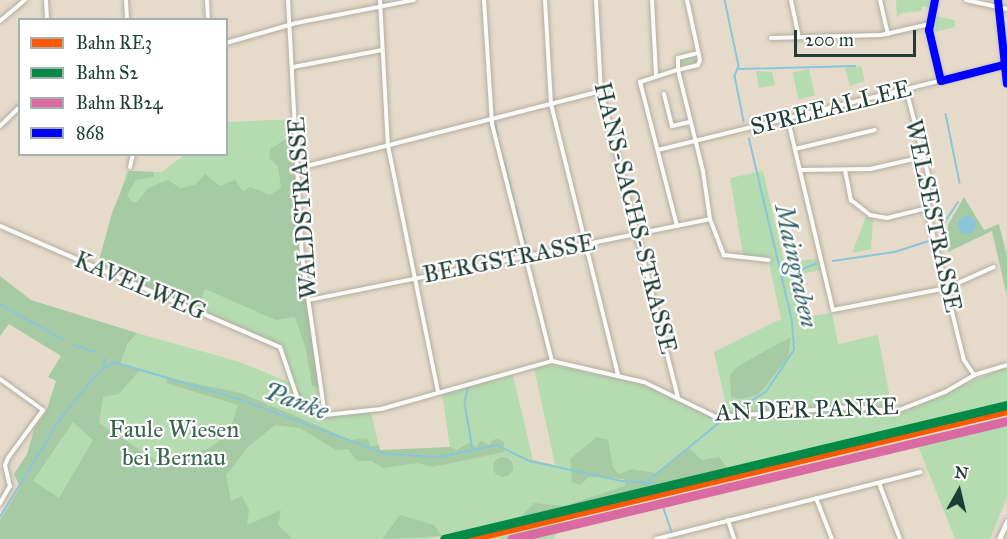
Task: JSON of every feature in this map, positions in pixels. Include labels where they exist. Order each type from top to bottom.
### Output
[{"type":"main road","points":[[999,539],[1007,521]]},
{"type":"street","points":[[0,21],[25,0]]},
{"type":"street","points":[[46,0],[47,18]]},
{"type":"street","points":[[126,0],[127,18]]},
{"type":"street","points":[[207,0],[208,18]]},
{"type":"street","name":"WALDSTRASSE","points":[[288,0],[299,168],[302,256],[325,415]]},
{"type":"street","points":[[380,0],[388,146],[438,392]]},
{"type":"street","points":[[228,43],[290,25],[414,0]]},
{"type":"street","points":[[484,0],[491,118],[552,362]]},
{"type":"street","points":[[545,0],[551,104],[618,374]]},
{"type":"street","name":"HANS-SACHS-STRASSE","points":[[596,0],[601,91],[678,398]]},
{"type":"street","points":[[652,0],[656,75]]},
{"type":"street","points":[[677,226],[640,82],[656,75],[698,65],[698,52],[687,0]]},
{"type":"street","points":[[791,0],[799,37]]},
{"type":"street","points":[[880,0],[888,34]]},
{"type":"street","points":[[934,0],[930,24],[941,81]]},
{"type":"street","points":[[966,0],[1007,9]]},
{"type":"street","points":[[998,0],[1007,80]]},
{"type":"street","points":[[771,38],[888,34],[930,24]]},
{"type":"street","points":[[293,67],[382,50]]},
{"type":"street","points":[[698,52],[678,58],[678,70],[710,219],[721,253],[769,260]]},
{"type":"street","name":"SPREEALLEE","points":[[658,150],[788,120],[1004,65]]},
{"type":"street","name":"WELSESTRASSE","points":[[906,89],[929,182],[927,208],[946,288],[966,366],[974,375]]},
{"type":"street","points":[[299,168],[601,91]]},
{"type":"street","points":[[664,94],[672,126],[690,122]]},
{"type":"street","points":[[0,126],[18,109]]},
{"type":"street","points":[[788,120],[833,310],[946,288],[994,267]]},
{"type":"street","points":[[795,149],[875,129]]},
{"type":"street","points":[[130,167],[133,156]]},
{"type":"street","points":[[800,170],[870,169],[923,157]]},
{"type":"street","points":[[845,171],[851,200],[870,215],[887,218],[927,208]]},
{"type":"street","name":"BERGSTRASSE","points":[[309,300],[710,219]]},
{"type":"street","name":"KAVELWEG","points":[[0,226],[280,347],[297,397],[311,410],[325,415]]},
{"type":"street","name":"AN DER PANKE","points":[[325,415],[381,409],[552,362],[618,374],[678,398],[716,417],[855,407],[894,412],[945,392],[974,375],[1007,365]]},
{"type":"street","points":[[0,379],[43,410],[8,458],[5,465],[10,486],[0,503]]},
{"type":"street","points":[[656,539],[921,472]]},
{"type":"street","points":[[879,483],[900,539]]},
{"type":"street","points":[[816,498],[832,539]]},
{"type":"street","points":[[728,520],[734,539]]},
{"type":"green space","points":[[896,0],[933,0],[931,8],[922,6],[922,11],[902,13],[897,17]]},
{"type":"green space","points":[[936,16],[955,20],[955,27],[935,32]]},
{"type":"green space","points":[[694,55],[697,63],[678,65],[679,59]]},
{"type":"green space","points":[[861,66],[865,81],[850,86],[845,68]]},
{"type":"green space","points":[[809,69],[815,95],[799,99],[792,73]]},
{"type":"green space","points":[[756,71],[772,72],[775,85],[759,88]]},
{"type":"green space","name":"Faule Wiesen bei Bernau","points":[[295,119],[297,209],[323,416],[371,412],[380,451],[450,448],[442,394],[513,375],[533,460],[555,465],[534,368],[547,364],[643,383],[723,420],[853,409],[891,414],[1007,367],[1007,403],[428,539],[0,539],[0,532],[72,418],[137,333],[240,362],[293,384],[281,347],[99,264],[127,171],[162,172],[183,156],[228,156],[228,122]]},
{"type":"green space","points":[[295,120],[298,209],[320,388],[312,386],[306,349],[295,317],[276,320],[205,289],[197,309],[98,264],[112,213],[129,171],[153,172],[154,177],[136,180],[127,195],[132,202],[137,202],[148,188],[168,180],[180,188],[195,185],[205,174],[220,186],[235,180],[243,192],[250,187],[270,195],[281,188],[278,166],[269,158],[270,149],[286,139],[287,125]]},
{"type":"green space","points":[[763,171],[784,261],[819,259],[822,270],[794,275],[804,317],[832,313],[838,344],[878,335],[892,409],[860,403],[728,414],[714,352],[781,319],[769,263],[772,259],[743,255],[730,178]]},
{"type":"green space","points":[[964,197],[984,230],[999,224],[1007,256],[1007,296],[992,231],[948,252],[948,225]]},
{"type":"green space","points":[[866,217],[873,219],[871,249],[852,253]]},
{"type":"green space","points":[[0,276],[31,300],[137,333],[127,345],[120,364],[140,370],[119,394],[103,397],[99,423],[166,467],[211,447],[229,433],[238,405],[166,383],[168,378],[241,393],[351,440],[367,438],[370,446],[379,445],[380,450],[450,447],[456,450],[471,442],[476,447],[480,441],[490,445],[492,440],[498,439],[504,442],[504,452],[433,467],[417,463],[383,468],[371,461],[357,461],[348,449],[336,450],[300,428],[275,425],[249,446],[226,475],[231,501],[242,496],[249,510],[247,525],[281,510],[278,525],[293,539],[0,539],[0,520],[20,487],[14,474],[27,454],[34,429],[46,412],[56,381],[48,377],[61,356],[9,324],[0,336]],"holes":[[[73,422],[93,440],[59,498],[33,481]]]},
{"type":"green space","points":[[791,337],[788,357],[757,395],[741,399],[731,397],[730,375],[738,366]]},
{"type":"green space","points":[[1007,422],[1007,497],[990,539],[955,539],[916,441]]},
{"type":"green space","points":[[597,437],[608,440],[613,467],[619,474],[632,469],[656,473],[689,448],[702,460],[719,457],[728,469],[519,519],[534,503],[564,506],[625,486],[624,479],[614,478],[589,477],[580,485],[572,482],[570,459]]},
{"type":"green space","points":[[499,457],[507,457],[513,463],[513,471],[507,477],[499,477],[493,471],[493,463]]},
{"type":"green space","points":[[400,515],[434,525],[442,536],[382,539]]},
{"type":"green space","points":[[563,521],[554,539],[491,539]]},
{"type":"water","points":[[963,216],[971,216],[976,221],[974,232],[963,234],[958,229],[958,221]]},
{"type":"waterway","name":"Maingraben","points":[[725,0],[739,66],[735,76],[744,121]]},
{"type":"waterway","points":[[739,69],[855,66]]},
{"type":"waterway","points":[[946,114],[960,183]]},
{"type":"waterway","points":[[496,124],[498,136]]},
{"type":"waterway","name":"Maingraben","points":[[734,411],[766,392],[794,350],[792,321],[749,139]]},
{"type":"waterway","points":[[499,141],[501,150]]},
{"type":"waterway","points":[[502,154],[504,161]]},
{"type":"waterway","points":[[505,163],[514,200]]},
{"type":"waterway","points":[[940,229],[958,202]]},
{"type":"waterway","points":[[516,206],[522,230]]},
{"type":"waterway","points":[[523,234],[528,251]]},
{"type":"waterway","points":[[833,261],[895,252],[928,241]]},
{"type":"waterway","points":[[783,277],[815,264]]},
{"type":"waterway","points":[[0,304],[64,340]]},
{"type":"waterway","points":[[74,345],[95,352]]},
{"type":"waterway","points":[[104,367],[105,359]]},
{"type":"waterway","name":"Panke","points":[[0,517],[61,418],[97,374],[114,362],[239,399],[386,454],[440,457],[497,445],[530,461],[622,481],[654,483]]},
{"type":"waterway","points":[[468,388],[465,403],[473,450]]},
{"type":"waterway","name":"Maingraben","points":[[649,480],[720,422]]},
{"type":"waterway","name":"Panke","points":[[661,500],[672,532]]},
{"type":"railway","points":[[478,539],[1007,412]]},
{"type":"rail line","name":"S2","points":[[444,539],[1007,405]]},
{"type":"rail line","name":"RE3","points":[[466,539],[1007,410]]},
{"type":"rail line","name":"RB24","points":[[511,539],[1007,421]]},
{"type":"transit line","name":"868","points":[[935,0],[929,30],[941,81],[1004,65]]},
{"type":"transit line","name":"868","points":[[998,0],[1007,84]]}]
